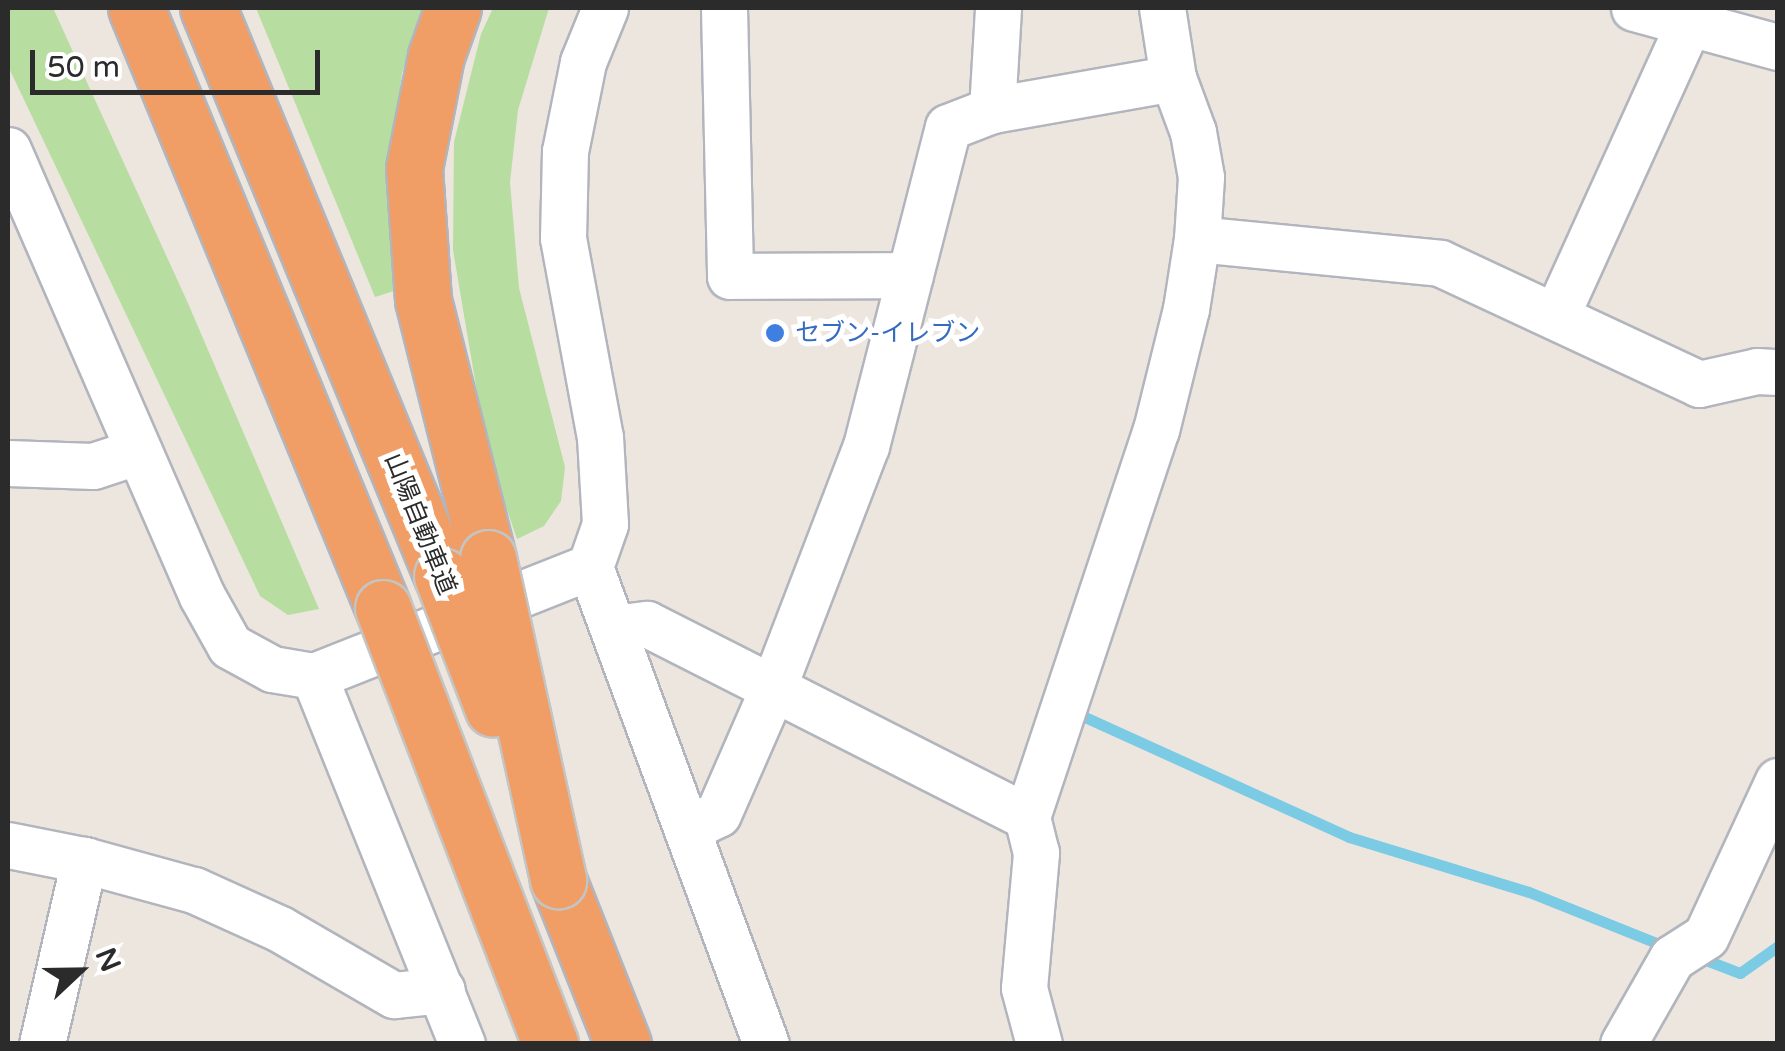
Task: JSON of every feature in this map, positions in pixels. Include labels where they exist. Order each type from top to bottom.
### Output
[{"type":"highway","points":[[110,8],[301,405]]},
{"type":"highway","points":[[136,8],[383,608],[550,1044]]},
{"type":"highway","name":"山陽自動車道","points":[[208,8],[465,567]]},
{"type":"highway","points":[[453,8],[436,56],[414,168],[422,300],[465,567],[558,880],[623,1044]]},
{"type":"street","points":[[605,8],[583,62],[565,151],[563,238],[600,437],[605,524],[590,567],[766,1044]]},
{"type":"street","points":[[724,8],[730,276],[910,275]]},
{"type":"street","points":[[992,110],[998,8]]},
{"type":"street","points":[[1039,1044],[1024,988],[1036,853],[1027,817],[1156,430],[1186,309],[1197,239],[1201,177],[1193,132],[1174,78],[1162,8]]},
{"type":"street","points":[[1634,8],[1778,47]]},
{"type":"street","points":[[1556,316],[1690,23]]},
{"type":"street","points":[[687,828],[718,814],[773,688],[866,446],[948,127],[992,110],[1174,78]]},
{"type":"street","points":[[8,150],[202,596],[230,646],[272,669],[314,676],[590,567]]},
{"type":"street","points":[[1197,239],[1440,262],[1699,384],[1757,371],[1778,372]]},
{"type":"street","points":[[8,463],[94,466],[139,451]]},
{"type":"street","points":[[613,628],[647,624],[1027,817]]},
{"type":"street","points":[[314,676],[462,1044]]},
{"type":"street","points":[[1622,1044],[1672,958],[1706,936],[1778,781]]},
{"type":"street","points":[[8,845],[84,860],[194,890],[280,929],[394,995],[442,990]]},
{"type":"street","points":[[42,1044],[84,860]]},
{"type":"green space","points":[[8,8],[53,8],[187,301],[319,609],[288,615],[260,596],[8,66]]},
{"type":"green space","points":[[256,8],[423,8],[402,73],[390,167],[400,289],[375,297]]},
{"type":"green space","points":[[493,8],[549,8],[518,110],[510,182],[519,288],[565,467],[561,501],[544,526],[517,539],[500,489],[477,392],[453,250],[454,142],[481,34]]},
{"type":"waterway","points":[[1076,713],[1349,837],[1529,892],[1659,944]]},
{"type":"waterway","points":[[1698,957],[1740,973],[1778,946]]},
{"type":"place","name":"セブン-イレブン","points":[[775,333]]}]
